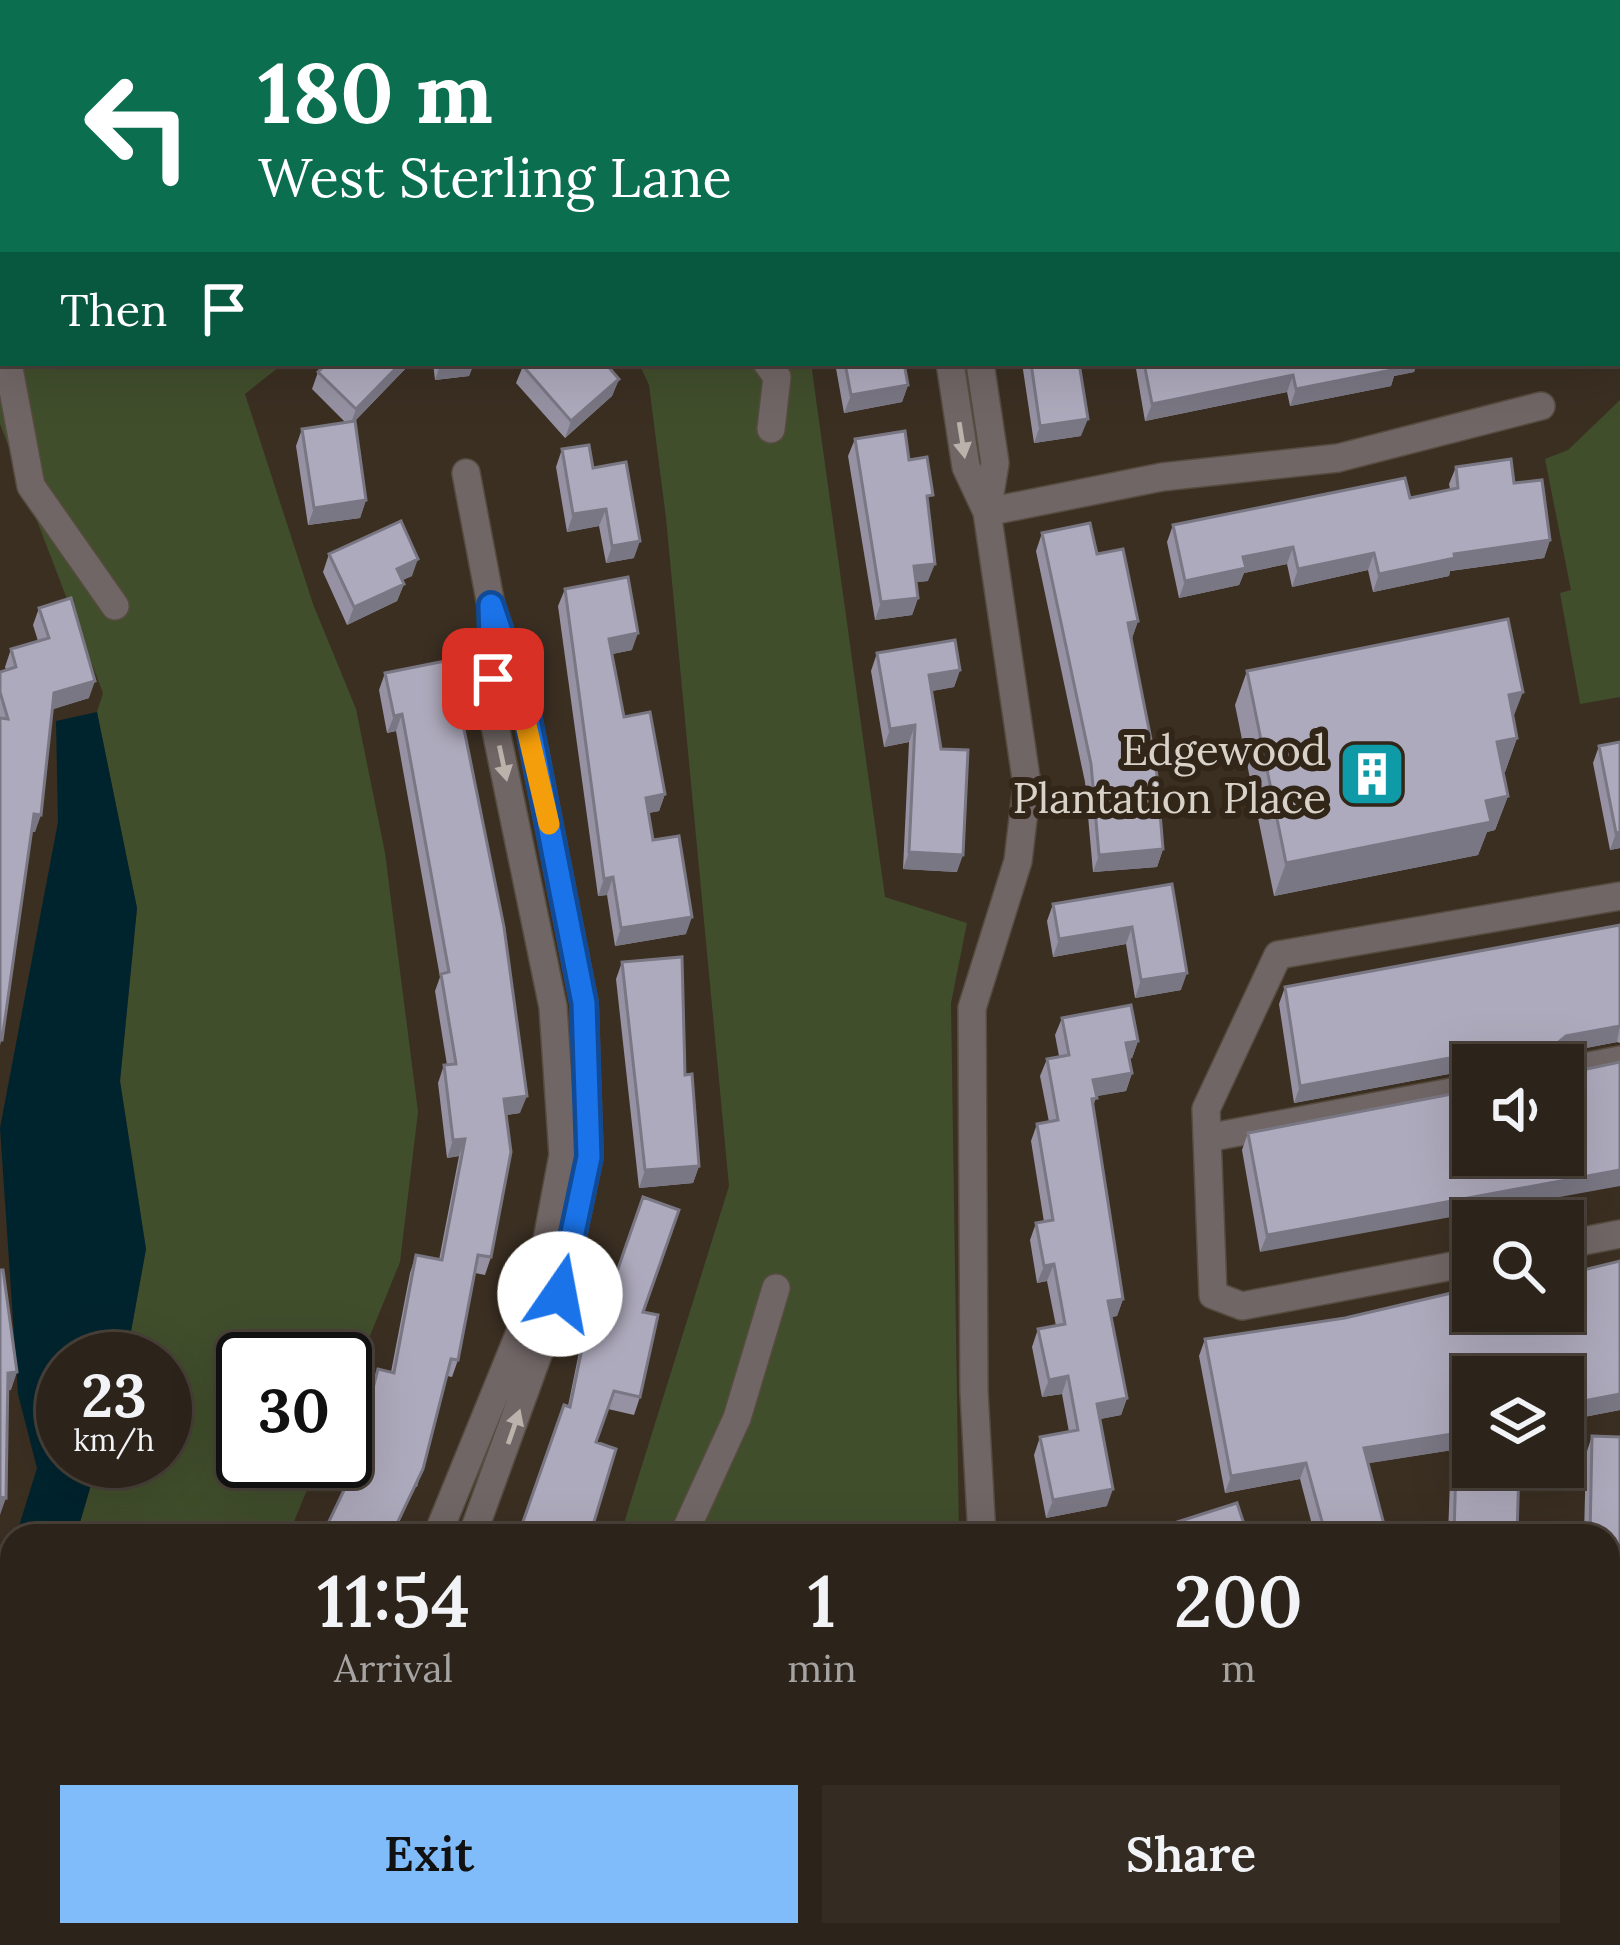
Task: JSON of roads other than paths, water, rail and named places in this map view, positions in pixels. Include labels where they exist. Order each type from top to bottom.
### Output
[{"type":"street","points":[[9,366],[32,486],[115,606]]},
{"type":"street","points":[[769,366],[777,377],[771,429]]},
{"type":"street","points":[[950,366],[966,467],[987,512],[1027,785],[1018,862],[972,1008],[974,1392],[981,1524]]},
{"type":"street","points":[[980,366],[995,464],[987,512]]},
{"type":"street","points":[[987,512],[1162,477],[1338,458],[1541,406]]},
{"type":"street","points":[[466,473],[491,605],[526,709],[584,1003],[589,1157],[560,1294],[476,1524]]},
{"type":"street","points":[[442,1524],[538,1288],[563,1156],[553,1007],[494,716],[491,605]]},
{"type":"street","points":[[1452,1266],[1242,1306],[1213,1295],[1206,1108],[1277,955],[1620,896]]},
{"type":"street","points":[[1584,1067],[1620,1060]]},
{"type":"street","points":[[1207,1138],[1452,1092]]},
{"type":"street","points":[[1584,1241],[1620,1234]]},
{"type":"street","points":[[688,1524],[737,1418],[776,1288]]},
{"type":"water","points":[[97,712],[137,908],[120,1081],[146,1249],[131,1332],[36,1332],[36,1464],[18,1394],[0,1128],[58,822],[56,721]]},
{"type":"water","points":[[36,1471],[36,1488],[90,1488],[80,1524],[20,1524]]},
{"type":"place","name":"Edgewood Plantation Place","points":[[1372,774]]}]
